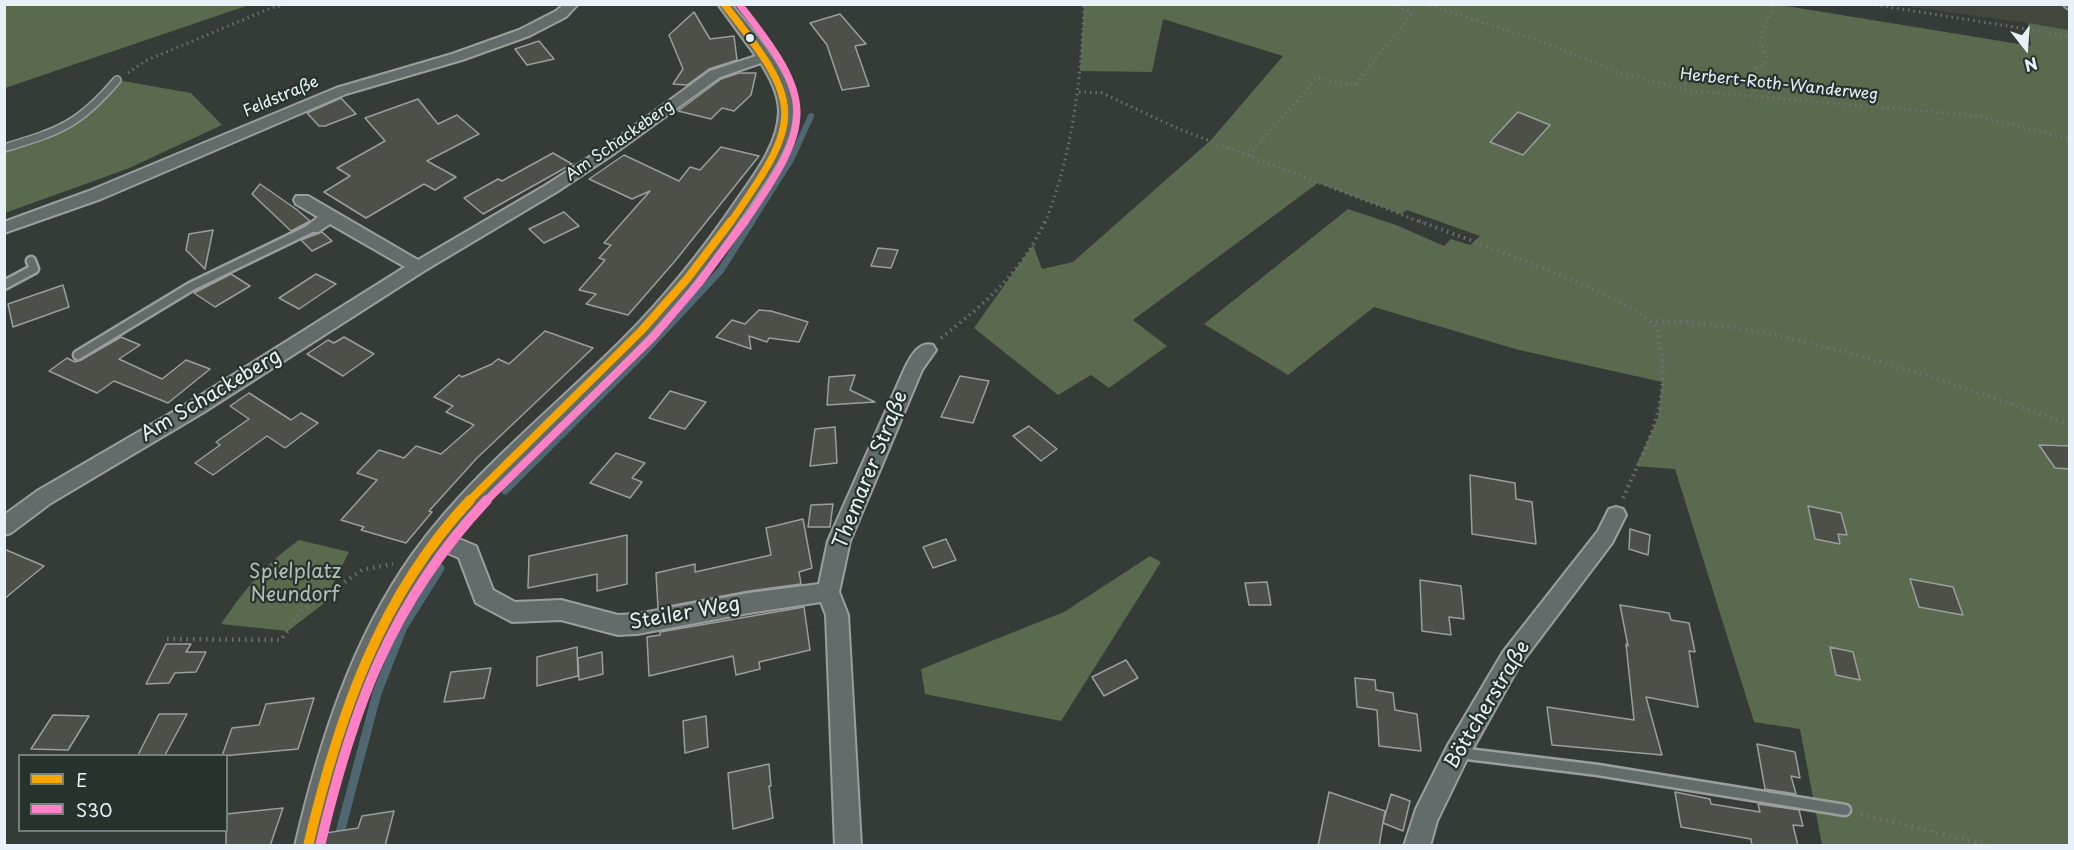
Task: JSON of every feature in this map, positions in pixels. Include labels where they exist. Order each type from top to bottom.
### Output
[{"type":"street","name":"Feldstraße","points":[[4,228],[95,195],[341,91],[457,57],[524,33],[561,14],[572,4]]},
{"type":"street","points":[[308,846],[317,800],[327,767],[367,654],[403,587],[438,539],[485,484],[610,363],[700,266],[742,205],[781,141],[787,104],[784,91],[724,4]]},
{"type":"street","name":"Am Schackeberg","points":[[4,527],[44,497],[197,407],[418,267],[552,188],[610,150],[715,74],[763,58]]},
{"type":"street","points":[[303,200],[418,267]]},
{"type":"street","points":[[312,228],[330,217]]},
{"type":"street","name":"Themarer Straße","points":[[828,592],[839,541],[856,496],[914,368],[927,350]]},
{"type":"street","name":"Böttcherstraße","points":[[1417,846],[1425,818],[1456,753],[1511,659],[1605,537],[1616,515]]},
{"type":"street","name":"Steiler Weg","points":[[438,539],[468,552],[484,596],[512,612],[561,610],[618,625],[637,624],[749,603],[828,592]]},
{"type":"street","points":[[828,592],[837,615],[849,846]]},
{"type":"lane","points":[[4,147],[35,138],[79,119],[96,105],[117,80]]},
{"type":"lane","points":[[78,355],[171,297],[263,249],[312,228]]},
{"type":"lane","points":[[4,285],[34,268],[31,261]]},
{"type":"lane","points":[[1456,753],[1598,770],[1845,810]]},
{"type":"path","points":[[117,80],[145,61],[271,8],[288,4]]},
{"type":"path","points":[[927,350],[1004,286],[1033,245],[1054,202],[1065,164],[1079,92],[1084,4]]},
{"type":"path","points":[[1249,155],[1317,78],[1354,86],[1412,15],[1407,10],[1388,4]]},
{"type":"path","name":"Herbert-Roth-Wanderweg","points":[[1424,4],[1532,38],[1618,72],[1690,91],[1972,115],[2070,139]]},
{"type":"path","points":[[1767,98],[1772,84],[1757,73],[1756,68],[1765,64],[1767,56],[1759,41],[1774,4]]},
{"type":"path","points":[[1870,4],[2070,36]]},
{"type":"path","points":[[1079,92],[1102,93],[1179,129],[1620,301],[1650,321],[1657,329],[1664,371],[1659,417],[1647,438],[1616,515]]},
{"type":"path","points":[[1650,321],[1685,319],[1762,332],[1879,360],[2070,425]]},
{"type":"path","points":[[167,639],[281,640],[300,612],[362,570]]},
{"type":"path","points":[[1845,810],[1992,846]]},
{"type":"shaded area","points":[[1897,5],[2069,5],[2069,30],[2028,23]]},
{"type":"green space","points":[[5,4],[249,4],[249,5],[5,88]]},
{"type":"green space","points":[[1774,4],[2031,46],[2028,23],[2069,30],[2069,845],[1822,845],[1800,729],[1754,722],[1675,469],[1636,466],[1658,418],[1662,382],[1519,350],[1374,307],[1288,375],[1204,324],[1348,209],[1396,225],[1444,246],[1451,239],[1470,245],[1480,236],[1407,210],[1401,214],[1318,183],[1133,320],[1167,346],[1109,388],[1091,375],[1058,395],[974,328],[1033,245],[1042,269],[1073,262],[1211,140],[1283,56],[1163,19],[1152,72],[1080,71],[1084,5]]},
{"type":"green space","points":[[117,80],[191,93],[222,125],[127,169],[5,213],[5,147],[70,123]]},
{"type":"green space","name":"Spielplatz Neundorf","points":[[299,540],[349,552],[323,604],[288,631],[221,624],[256,578]]},
{"type":"green space","points":[[1150,556],[1161,562],[1061,721],[925,694],[921,669],[1064,612]]},
{"type":"building","points":[[694,12],[710,39],[734,36],[737,60],[709,69],[687,85],[673,84],[683,69],[669,35]]},
{"type":"building","points":[[840,14],[866,44],[855,46],[869,86],[842,90],[827,45],[810,23]]},
{"type":"building","points":[[539,41],[554,59],[527,65],[515,49]]},
{"type":"building","points":[[739,73],[756,73],[751,95],[734,111],[722,108],[711,119],[678,111],[721,79]]},
{"type":"building","points":[[341,98],[356,114],[325,126],[319,126],[307,113]]},
{"type":"building","points":[[418,99],[438,124],[457,115],[479,134],[427,161],[456,177],[435,190],[424,184],[366,218],[324,192],[350,176],[337,168],[385,141],[365,118]]},
{"type":"building","points":[[1518,112],[1550,125],[1523,155],[1490,142]]},
{"type":"building","points":[[721,147],[759,156],[675,261],[628,315],[586,304],[596,294],[579,290],[605,260],[599,258],[611,245],[604,243],[650,191],[632,199],[589,179],[624,155],[679,181],[690,167],[700,170]]},
{"type":"building","points":[[553,153],[572,164],[483,214],[464,198],[498,179],[502,181]]},
{"type":"building","points":[[260,184],[310,221],[291,231],[252,194]]},
{"type":"building","points":[[564,212],[579,226],[544,243],[529,229]]},
{"type":"building","points":[[213,230],[205,269],[186,250],[189,234]]},
{"type":"building","points":[[322,232],[332,241],[312,251],[301,240]]},
{"type":"building","points":[[878,248],[898,250],[891,268],[871,266]]},
{"type":"building","points":[[231,274],[250,286],[215,307],[194,293]]},
{"type":"building","points":[[316,274],[336,284],[299,309],[279,298]]},
{"type":"building","points":[[63,285],[69,307],[13,327],[8,304]]},
{"type":"building","points":[[759,310],[771,311],[808,322],[799,342],[769,338],[767,342],[749,336],[751,349],[716,337],[732,320],[745,324]]},
{"type":"building","points":[[545,331],[593,348],[477,458],[429,511],[432,512],[406,543],[361,530],[364,527],[341,520],[377,480],[357,473],[379,450],[404,458],[416,446],[441,454],[474,425],[446,412],[453,406],[434,397],[459,375],[462,377],[498,359],[509,364]]},
{"type":"building","points":[[121,337],[140,345],[119,359],[162,379],[186,360],[210,369],[168,403],[114,381],[97,393],[49,371],[67,358],[75,362],[81,360]]},
{"type":"building","points":[[344,337],[374,354],[343,376],[307,354],[328,340],[334,343]]},
{"type":"building","points":[[855,375],[850,390],[875,402],[827,405],[829,377]]},
{"type":"building","points":[[960,376],[989,381],[973,423],[941,417]]},
{"type":"building","points":[[670,391],[706,402],[685,429],[649,418]]},
{"type":"building","points":[[249,393],[291,420],[301,413],[318,423],[285,448],[267,436],[213,475],[195,463],[220,445],[216,442],[249,419],[230,406]]},
{"type":"building","points":[[1029,426],[1057,449],[1041,461],[1013,436]]},
{"type":"building","points":[[835,427],[837,463],[810,466],[815,429]]},
{"type":"building","points":[[2039,445],[2070,446],[2070,469],[2055,468]]},
{"type":"building","points":[[616,453],[645,463],[632,478],[642,482],[630,498],[590,483]]},
{"type":"building","points":[[1470,475],[1515,483],[1516,499],[1532,502],[1536,544],[1472,534]]},
{"type":"building","points":[[833,504],[830,527],[808,527],[811,505]]},
{"type":"building","points":[[1808,506],[1841,513],[1847,535],[1838,534],[1840,544],[1815,539]]},
{"type":"building","points":[[803,519],[812,568],[799,572],[801,584],[658,608],[656,573],[695,564],[695,572],[771,555],[766,528]]},
{"type":"building","points":[[1630,529],[1650,535],[1648,555],[1629,549]]},
{"type":"building","points":[[627,535],[627,584],[597,591],[597,574],[528,588],[529,556]]},
{"type":"building","points":[[946,539],[956,560],[933,568],[923,547]]},
{"type":"building","points":[[4,549],[44,566],[4,599]]},
{"type":"building","points":[[1910,579],[1953,587],[1963,615],[1919,607]]},
{"type":"building","points":[[1420,580],[1461,586],[1464,619],[1449,617],[1451,635],[1422,631]]},
{"type":"building","points":[[1267,582],[1271,605],[1249,605],[1245,583]]},
{"type":"building","points":[[1620,605],[1669,613],[1671,620],[1689,623],[1695,652],[1689,651],[1698,707],[1646,697],[1662,755],[1552,745],[1547,707],[1634,720],[1626,644],[1628,646]]},
{"type":"building","points":[[804,607],[810,650],[759,662],[760,669],[736,675],[733,656],[649,676],[647,637],[660,635],[660,632]]},
{"type":"building","points":[[166,644],[191,644],[186,652],[206,652],[196,672],[175,673],[169,683],[146,684]]},
{"type":"building","points":[[577,647],[578,676],[537,686],[537,657]]},
{"type":"building","points":[[1830,647],[1853,652],[1860,680],[1836,675]]},
{"type":"building","points":[[602,652],[603,674],[579,680],[578,658]]},
{"type":"building","points":[[1126,660],[1138,678],[1104,696],[1092,677]]},
{"type":"building","points":[[491,668],[484,698],[444,702],[451,672]]},
{"type":"building","points":[[1355,678],[1375,680],[1376,690],[1393,693],[1395,710],[1417,714],[1421,751],[1379,746],[1377,710],[1357,707]]},
{"type":"building","points":[[314,698],[298,749],[223,754],[232,728],[259,725],[266,704]]},
{"type":"building","points":[[159,714],[187,714],[166,754],[139,754]]},
{"type":"building","points":[[53,715],[89,716],[68,750],[31,749]]},
{"type":"building","points":[[706,716],[708,747],[685,753],[683,721]]},
{"type":"building","points":[[1757,744],[1795,752],[1800,778],[1791,776],[1796,794],[1765,789]]},
{"type":"building","points":[[769,764],[773,818],[733,829],[728,773]]},
{"type":"building","points":[[1329,792],[1385,811],[1379,846],[1318,846]]},
{"type":"building","points":[[1675,792],[1710,799],[1711,804],[1760,812],[1758,804],[1799,810],[1803,826],[1793,825],[1798,846],[1752,846],[1751,839],[1681,827]]},
{"type":"building","points":[[1391,794],[1410,801],[1403,831],[1383,823]]},
{"type":"building","points":[[283,808],[270,846],[226,846],[228,814]]},
{"type":"building","points":[[394,811],[385,846],[323,846],[326,833],[358,828],[362,816]]},
{"type":"waterway","points":[[751,223],[791,160],[811,116]]},
{"type":"waterway","points":[[505,491],[638,359],[721,270],[752,221]]},
{"type":"waterway","points":[[338,840],[377,693],[403,627],[440,568]]},
{"type":"transit line","name":"E","points":[[308,846],[337,734],[364,662],[380,627],[420,561],[466,504],[518,450],[625,348],[672,297],[729,224],[776,151],[786,114],[785,100],[780,85],[764,56],[724,4]]},
{"type":"transit line","name":"S30","points":[[320,846],[338,773],[362,700],[392,631],[410,598],[431,567],[503,483],[610,380],[669,319],[728,246],[784,162],[797,123],[796,95],[792,81],[777,54],[739,4]]}]
